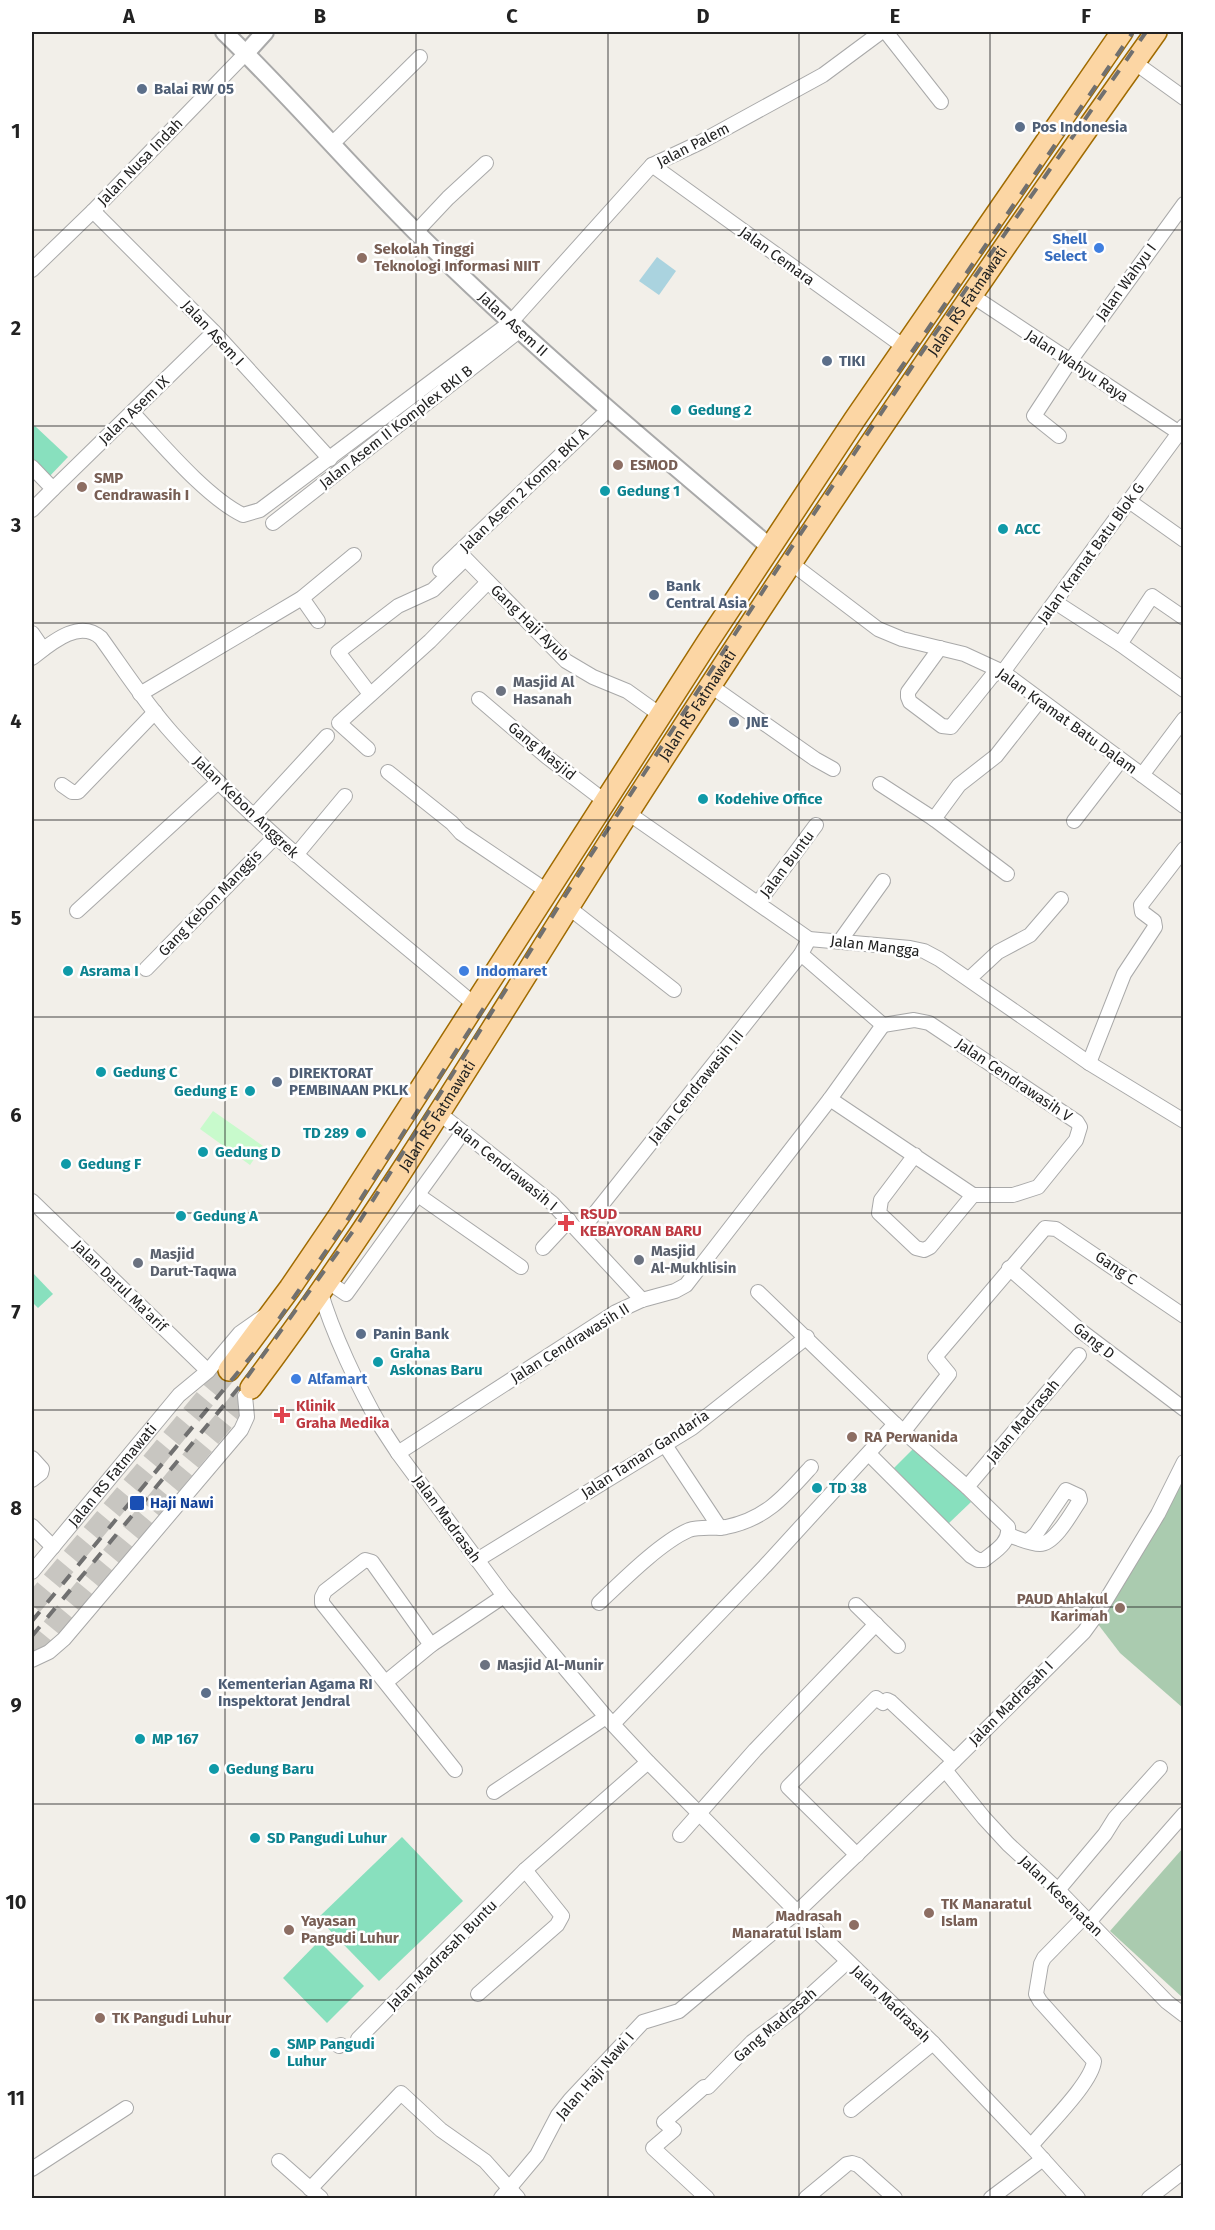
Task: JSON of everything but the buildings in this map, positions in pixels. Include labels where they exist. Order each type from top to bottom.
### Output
[{"type":"main road","name":"Jalan RS Fatmawati","points":[[230,1370],[339,1216],[770,547],[903,346],[1122,32]]},
{"type":"main road","name":"Jalan RS Fatmawati","points":[[248,1392],[324,1285],[439,1113],[562,916],[791,563],[1061,164],[1156,32]]},
{"type":"main road","points":[[1033,158],[1061,164],[1059,157],[1047,147],[1046,140]]},
{"type":"main road","points":[[541,902],[542,907],[553,916],[562,916]]},
{"type":"street","name":"Jalan Asem II","points":[[224,32],[246,52],[416,232],[515,326],[608,410],[770,547]]},
{"type":"street","points":[[246,52],[265,32]]},
{"type":"street","name":"Jalan Palem","points":[[515,326],[652,165],[823,75],[881,32]]},
{"type":"street","points":[[886,32],[941,102]]},
{"type":"street","name":"Jalan Nusa Indah","points":[[32,270],[93,211],[246,52]]},
{"type":"street","points":[[332,144],[420,57]]},
{"type":"street","points":[[1134,62],[1184,98]]},
{"type":"street","points":[[416,232],[448,198],[486,164]]},
{"type":"street","name":"Jalan Cemara","points":[[652,165],[903,346]]},
{"type":"street","name":"Jalan Wahyu I","points":[[1059,436],[1034,416],[1070,361],[1184,204]]},
{"type":"street","name":"Jalan Asem I","points":[[93,211],[214,332],[330,459]]},
{"type":"street","name":"Jalan Wahyu Raya","points":[[971,296],[1182,431]]},
{"type":"street","points":[[132,412],[191,474],[233,510],[243,515],[260,510],[515,326]]},
{"type":"street","name":"Jalan Asem II Komplex BKI B","points":[[273,523],[515,326]]},
{"type":"street","name":"Jalan Asem IX","points":[[32,510],[214,332]]},
{"type":"street","name":"Jalan Asem 2 Komp. BKI A","points":[[440,570],[462,555],[608,410]]},
{"type":"street","name":"Jalan Kramat Batu Blok G","points":[[940,648],[908,692],[908,697],[910,702],[945,727],[954,726],[992,676],[1003,672],[1182,431]]},
{"type":"street","points":[[32,467],[53,489]]},
{"type":"street","points":[[1129,501],[1184,540]]},
{"type":"street","points":[[140,694],[302,598],[333,575],[354,555]]},
{"type":"street","points":[[370,694],[338,652],[398,606],[433,590],[462,555]]},
{"type":"street","name":"Gang Haji Ayub","points":[[462,555],[566,660],[593,677],[627,691],[662,716]]},
{"type":"street","name":"Jalan Kramat Batu Dalam","points":[[791,563],[878,629],[902,639],[970,656],[1003,672],[1184,806]]},
{"type":"street","points":[[368,749],[339,723],[430,641],[488,582]]},
{"type":"street","points":[[1120,644],[1152,596],[1184,618]]},
{"type":"street","points":[[302,598],[318,621]]},
{"type":"street","points":[[1055,602],[1120,644],[1184,690]]},
{"type":"street","name":"Jalan Kebon Anggrek","points":[[37,653],[72,631],[87,630],[95,633],[154,712],[218,782],[275,837],[475,1005]]},
{"type":"street","points":[[32,633],[37,653]]},
{"type":"street","points":[[711,686],[815,759],[833,769]]},
{"type":"street","name":"Gang Masjid","points":[[479,699],[547,757],[606,802]]},
{"type":"street","points":[[934,819],[959,785],[1000,751],[1040,700]]},
{"type":"street","points":[[62,785],[72,792],[78,792],[154,712]]},
{"type":"street","points":[[1142,775],[1184,719]]},
{"type":"street","points":[[252,815],[327,736]]},
{"type":"street","points":[[1074,821],[1121,760]]},
{"type":"street","points":[[388,772],[452,823],[541,902]]},
{"type":"street","points":[[77,911],[218,782]]},
{"type":"street","points":[[880,784],[934,819],[1007,874]]},
{"type":"street","points":[[296,855],[345,796]]},
{"type":"street","name":"Jalan Mangga","points":[[628,813],[809,939],[924,951],[939,959],[1089,1063],[1184,1121]]},
{"type":"street","name":"Jalan Buntu","points":[[758,903],[816,825]]},
{"type":"street","name":"Gang Kebon Manggis","points":[[146,969],[275,837]]},
{"type":"street","points":[[1089,1063],[1124,974],[1155,927],[1154,921],[1142,912],[1141,905],[1184,849]]},
{"type":"street","points":[[840,941],[883,881]]},
{"type":"street","points":[[969,979],[998,952],[1030,935],[1061,898]]},
{"type":"street","points":[[562,916],[674,990]]},
{"type":"street","name":"Jalan Cendrawasih III","points":[[580,1232],[801,954],[809,939]]},
{"type":"street","points":[[801,954],[883,1025]]},
{"type":"street","name":"Jalan Cendrawasih V","points":[[883,1025],[914,1020],[929,1023],[1077,1122],[1080,1128],[1076,1140],[1038,1186],[1013,1196],[973,1196]]},
{"type":"street","name":"Jalan Cendrawasih II","points":[[398,1452],[588,1329],[642,1300],[675,1292],[686,1285],[830,1099],[883,1025]]},
{"type":"street","points":[[830,1099],[915,1155],[973,1196],[930,1247],[924,1250],[916,1248],[879,1213],[881,1200],[915,1155]]},
{"type":"street","name":"Jalan Cendrawasih I","points":[[439,1113],[552,1203],[642,1300]]},
{"type":"street","points":[[324,1285],[346,1294],[463,1132]]},
{"type":"street","points":[[418,1195],[521,1267]]},
{"type":"street","name":"Jalan Darul Ma'arif","points":[[32,1201],[208,1371]]},
{"type":"street","points":[[543,1248],[569,1220]]},
{"type":"street","name":"Gang C","points":[[1009,1268],[1045,1228],[1056,1229],[1184,1316]]},
{"type":"street","points":[[494,1792],[610,1720],[717,1617],[869,1454],[900,1428],[949,1374],[935,1357],[1009,1268]]},
{"type":"street","name":"Gang D","points":[[1009,1268],[1081,1330],[1184,1408]]},
{"type":"street","name":"Jalan Madrasah","points":[[324,1285],[343,1347],[370,1408],[398,1452],[504,1596],[648,1762],[847,1962],[933,2043],[1078,2199]]},
{"type":"street","points":[[758,1292],[900,1428],[1008,1527],[1008,1535],[1004,1543],[984,1560],[971,1556],[869,1454]]},
{"type":"street","name":"Jalan RS Fatmawati","points":[[32,1572],[179,1395],[208,1371],[240,1333],[274,1309]]},
{"type":"street","name":"Jalan Taman Gandaria","points":[[477,1560],[692,1428],[807,1338]]},
{"type":"street","name":"Jalan Madrasah","points":[[967,1487],[1079,1355]]},
{"type":"street","name":"Jalan RS Fatmawati","points":[[32,1660],[49,1652],[64,1639],[241,1430],[247,1417],[248,1392]]},
{"type":"street","points":[[665,1445],[720,1528]]},
{"type":"street","points":[[32,1458],[42,1469],[41,1473],[32,1480]]},
{"type":"street","name":"Jalan Madrasah I","points":[[797,1912],[950,1766],[1091,1624],[1158,1514],[1184,1462]]},
{"type":"street","points":[[599,1603],[631,1572],[678,1536],[692,1529],[720,1528],[745,1523],[759,1516],[781,1501],[811,1467]]},
{"type":"street","points":[[32,1526],[53,1546]]},
{"type":"street","points":[[1008,1535],[1028,1541]]},
{"type":"street","points":[[431,1645],[369,1560],[365,1560],[325,1591],[322,1597],[322,1603],[455,1770]]},
{"type":"street","points":[[386,1682],[431,1645],[504,1596]]},
{"type":"street","points":[[856,1605],[898,1646]]},
{"type":"street","points":[[680,1835],[755,1750],[876,1624]]},
{"type":"street","name":"Jalan Kesehatan","points":[[857,1855],[788,1787],[876,1698],[883,1703],[891,1701],[950,1766],[984,1818],[1008,1844],[1058,1890],[1167,2002],[1184,2015]]},
{"type":"street","name":"Jalan Madrasah Buntu","points":[[358,2039],[525,1870],[648,1762]]},
{"type":"street","points":[[1058,1890],[1105,1834],[1115,1818],[1160,1768]]},
{"type":"street","points":[[1030,2145],[1074,2096],[1093,2068],[1094,2061],[1036,1994],[1041,1964],[1044,1958],[1087,1919],[1184,1814]]},
{"type":"street","points":[[478,1994],[561,1919],[562,1916],[525,1870]]},
{"type":"street","name":"Jalan Haji Nawi I","points":[[510,2195],[537,2155],[558,2115],[643,2022],[678,2011],[797,1912]]},
{"type":"street","name":"Gang Madrasah","points":[[707,2199],[653,2148],[674,2130],[664,2122],[708,2086],[752,2042],[793,2011],[847,1962]]},
{"type":"street","points":[[851,2110],[933,2043]]},
{"type":"street","points":[[310,2189],[401,2093],[441,2130],[485,2161],[510,2195]]},
{"type":"street","points":[[32,2169],[126,2108]]},
{"type":"street","points":[[991,2199],[1043,2159]]},
{"type":"street","points":[[279,2161],[321,2199]]},
{"type":"street","points":[[806,2199],[847,2164],[852,2163],[858,2164],[895,2199]]},
{"type":"street","points":[[1149,2199],[1184,2171]]},
{"type":"green space","points":[[35,426],[68,457],[46,480],[32,467],[32,429]]},
{"type":"green space","points":[[213,1111],[263,1146],[250,1165],[200,1129]]},
{"type":"green space","points":[[32,1272],[53,1294],[38,1308],[32,1302]]},
{"type":"green space","points":[[916,1446],[971,1502],[948,1524],[894,1468]]},
{"type":"green space","points":[[1183,1463],[1183,1708],[1120,1653],[1094,1619]]},
{"type":"green space","points":[[402,1837],[463,1901],[379,1981],[318,1918]]},
{"type":"green space","points":[[1183,1848],[1183,1998],[1110,1931]]},
{"type":"green space","points":[[319,1941],[364,1986],[327,2023],[283,1978]]},
{"type":"water","points":[[657,257],[676,271],[659,295],[639,281]]},
{"type":"tunnel","points":[[32,1605],[229,1370]]},
{"type":"tunnel","points":[[32,1652],[251,1388]]},
{"type":"railway","points":[[898,372],[1133,32]]},
{"type":"railway","points":[[32,1636],[245,1380],[356,1227],[589,858],[791,548],[918,358],[1146,32]]},
{"type":"railway","points":[[279,1319],[346,1222],[487,1003]]},
{"type":"railway","points":[[32,1621],[258,1348]]},
{"type":"place","name":"Balai RW 05","points":[[142,89]]},
{"type":"place","name":"Pos Indonesia","points":[[1020,127]]},
{"type":"place","name":"Shell Select","points":[[1099,248]]},
{"type":"place","name":"Sekolah Tinggi Teknologi Informasi NIIT","points":[[362,258]]},
{"type":"place","name":"TIKI","points":[[827,361]]},
{"type":"place","name":"Gedung 2","points":[[676,410]]},
{"type":"place","name":"ESMOD","points":[[618,465]]},
{"type":"place","name":"SMP Cendrawasih I","points":[[82,487]]},
{"type":"place","name":"Gedung 1","points":[[605,491]]},
{"type":"place","name":"ACC","points":[[1003,529]]},
{"type":"place","name":"Bank Central Asia","points":[[654,595]]},
{"type":"place","name":"Masjid Al Hasanah","points":[[501,691]]},
{"type":"place","name":"JNE","points":[[734,722]]},
{"type":"place","name":"Kodehive Office","points":[[703,799]]},
{"type":"place","name":"Asrama I","points":[[68,971]]},
{"type":"place","name":"Indomaret","points":[[464,971]]},
{"type":"place","name":"Gedung C","points":[[101,1072]]},
{"type":"place","name":"DIREKTORAT PEMBINAAN PKLK","points":[[277,1082]]},
{"type":"place","name":"Gedung E","points":[[250,1091]]},
{"type":"place","name":"TD 289","points":[[361,1133]]},
{"type":"place","name":"Gedung D","points":[[203,1152]]},
{"type":"place","name":"Gedung F","points":[[66,1164]]},
{"type":"place","name":"Gedung A","points":[[181,1216]]},
{"type":"place","name":"RSUD KEBAYORAN BARU","points":[[566,1223]]},
{"type":"place","name":"Masjid Al-Mukhlisin","points":[[639,1260]]},
{"type":"place","name":"Masjid Darut-Taqwa","points":[[138,1263]]},
{"type":"place","name":"Panin Bank","points":[[361,1334]]},
{"type":"place","name":"Graha Askonas Baru","points":[[378,1362]]},
{"type":"place","name":"Alfamart","points":[[296,1379]]},
{"type":"place","name":"Klinik Graha Medika","points":[[282,1415]]},
{"type":"place","name":"RA Perwanida","points":[[852,1437]]},
{"type":"place","name":"TD 38","points":[[817,1488]]},
{"type":"place","name":"Haji Nawi","points":[[137,1503]]},
{"type":"place","name":"PAUD Ahlakul Karimah","points":[[1120,1608]]},
{"type":"place","name":"Masjid Al-Munir","points":[[485,1665]]},
{"type":"place","name":"Kementerian Agama RI Inspektorat Jendral","points":[[206,1693]]},
{"type":"place","name":"MP 167","points":[[140,1739]]},
{"type":"place","name":"Gedung Baru","points":[[214,1769]]},
{"type":"place","name":"SD Pangudi Luhur","points":[[255,1838]]},
{"type":"place","name":"TK Manaratul Islam","points":[[929,1913]]},
{"type":"place","name":"Madrasah Manaratul Islam","points":[[854,1925]]},
{"type":"place","name":"Yayasan Pangudi Luhur","points":[[289,1930]]},
{"type":"place","name":"TK Pangudi Luhur","points":[[100,2018]]},
{"type":"place","name":"SMP Pangudi Luhur","points":[[275,2053]]}]
